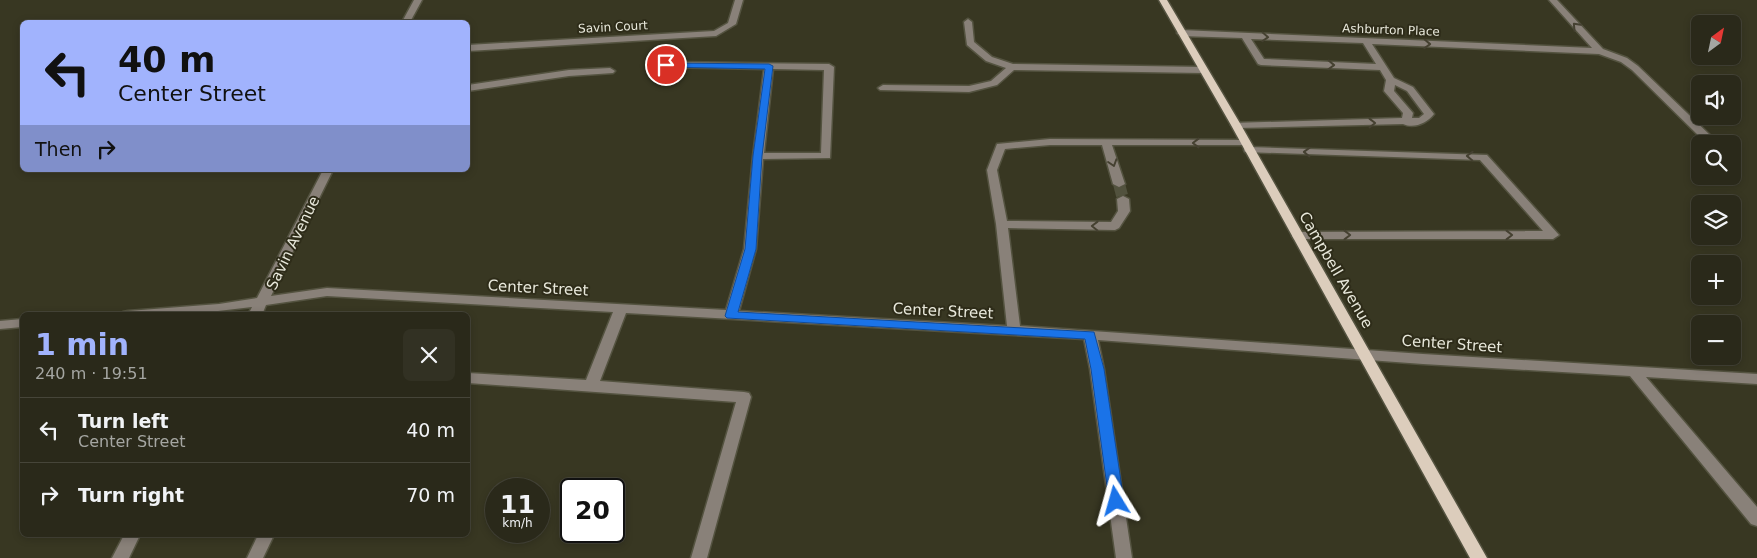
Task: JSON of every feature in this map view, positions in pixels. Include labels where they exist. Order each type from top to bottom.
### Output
[{"type":"main road","name":"Campbell Avenue","points":[[1163,0],[1236,125],[1479,558]]},
{"type":"street","points":[[407,20],[418,0]]},
{"type":"street","name":"Savin Court","points":[[470,48],[716,33],[732,24],[739,0]]},
{"type":"street","points":[[1553,0],[1600,51],[1624,60],[1635,68],[1704,135]]},
{"type":"street","points":[[968,22],[970,43],[988,59],[1012,67],[1203,70]]},
{"type":"street","name":"Ashburton Place","points":[[1181,33],[1600,51]]},
{"type":"street","points":[[1245,36],[1261,62],[1382,67]]},
{"type":"street","points":[[1236,125],[1407,123],[1422,121],[1429,114],[1410,89],[1392,80],[1366,41]]},
{"type":"street","points":[[666,65],[829,67],[826,156],[758,156]]},
{"type":"street","points":[[731,316],[750,249],[758,156],[769,66]]},
{"type":"street","points":[[883,88],[969,88],[994,83],[1012,67]]},
{"type":"street","points":[[470,88],[569,73],[610,71]]},
{"type":"street","points":[[1392,80],[1389,91],[1408,113],[1407,123]]},
{"type":"street","points":[[1014,332],[1002,224],[992,170],[1002,146],[1050,142],[1106,142],[1483,157],[1553,235],[1298,236]]},
{"type":"street","points":[[1106,142],[1120,184]]},
{"type":"street","name":"Savin Avenue","points":[[257,312],[265,300],[327,172]]},
{"type":"street","points":[[1002,224],[1115,226],[1124,211],[1123,199]]},
{"type":"street","name":"Center Street","points":[[167,312],[219,308],[327,292],[1090,335],[1757,379]]},
{"type":"street","points":[[591,385],[621,309]]},
{"type":"street","points":[[0,325],[20,323]]},
{"type":"street","points":[[1090,335],[1097,369],[1124,558]]},
{"type":"street","points":[[1634,372],[1757,519]]},
{"type":"street","points":[[470,378],[744,397],[699,558]]},
{"type":"street","points":[[120,558],[131,537]]},
{"type":"street","points":[[255,558],[265,537]]},
{"type":"tunnel","points":[[1119,184],[1123,199]]},
{"type":"route","points":[[666,65],[769,66],[758,156],[750,249],[731,316],[1090,335],[1097,369],[1116,501]]}]
